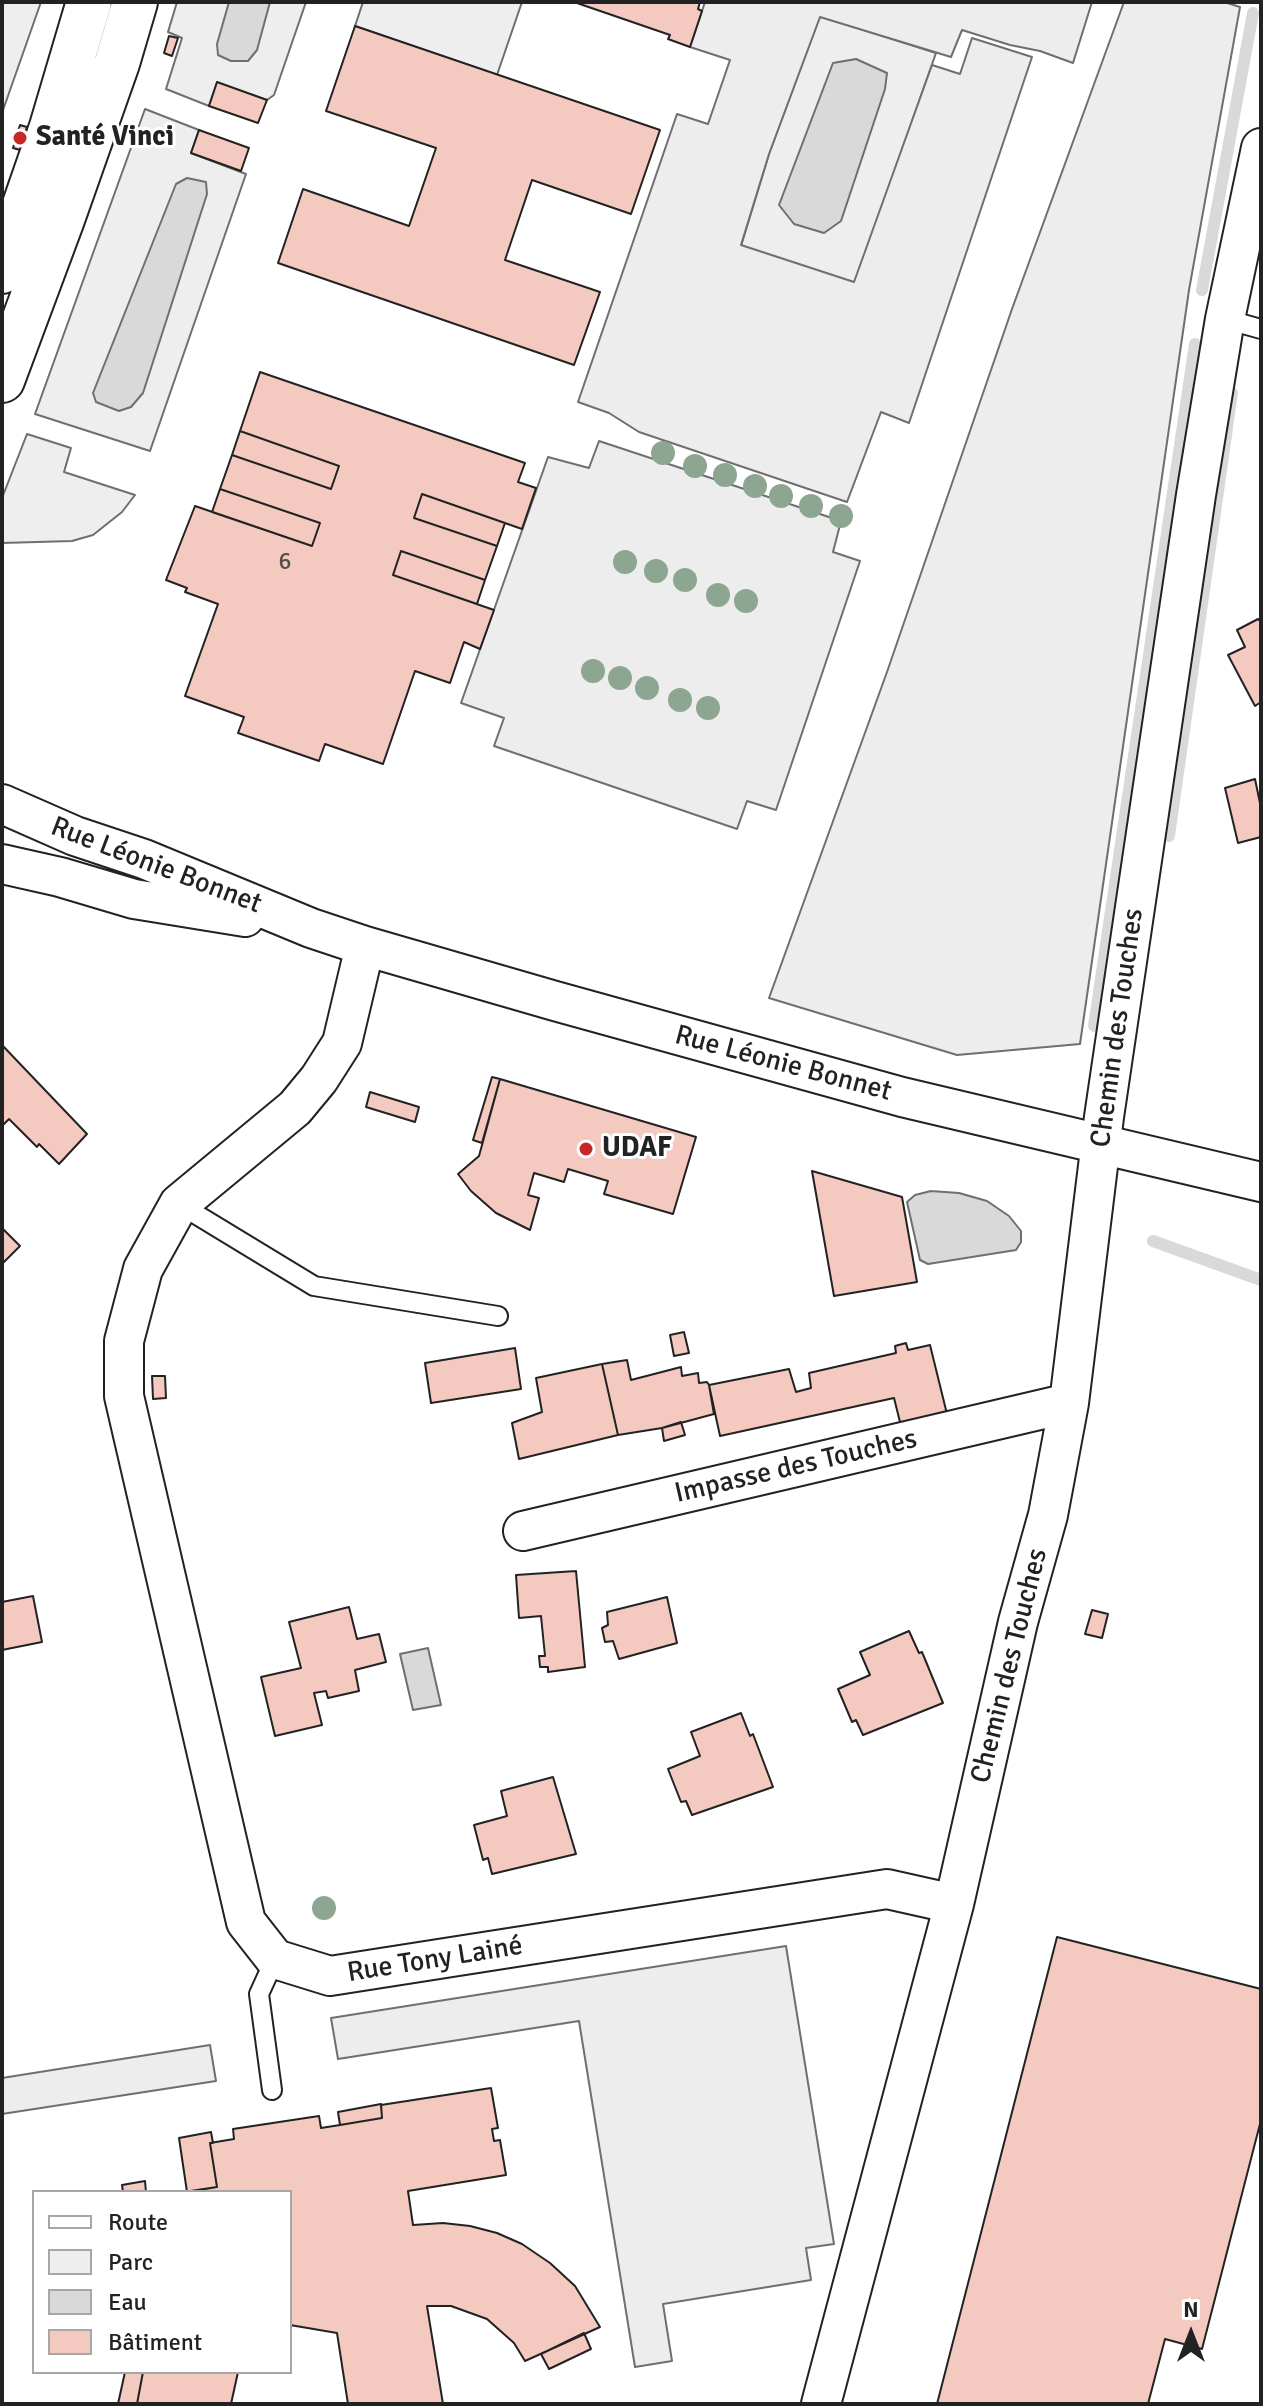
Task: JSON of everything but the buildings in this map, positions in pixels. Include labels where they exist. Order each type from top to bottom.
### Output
[{"type":"street","points":[[2,271],[52,127],[89,2]]},
{"type":"street","points":[[2,380],[117,63],[135,2]]},
{"type":"street","name":"Chemin des Touches","points":[[954,1904],[1018,1622],[1048,1515],[1069,1403],[1101,1144],[1196,495],[1243,324],[1261,148]]},
{"type":"street","name":"Rue Léonie Bonnet","points":[[2,804],[75,836],[144,859],[311,928],[365,946],[902,1097],[1261,1182]]},
{"type":"street","name":"Rue Léonie Bonnet","points":[[2,864],[48,873],[134,899],[311,928]]},
{"type":"street","points":[[275,1959],[246,1922],[124,1396],[124,1341],[143,1269],[179,1204],[295,1108],[319,1079],[342,1043],[365,946]]},
{"type":"street","name":"Impasse des Touches","points":[[523,1531],[1069,1403]]},
{"type":"street","name":"Rue Tony Lainé","points":[[275,1959],[330,1976],[887,1889],[954,1904]]},
{"type":"street","points":[[821,2404],[954,1904]]},
{"type":"lane","points":[[179,1204],[314,1286],[498,1316]]},
{"type":"lane","points":[[272,2090],[259,1994],[275,1959]]},
{"type":"green space","points":[[2,2],[41,2],[2,113]]},
{"type":"green space","points":[[177,2],[306,2],[274,95],[267,100],[217,83],[209,106],[166,89],[182,38],[168,32]]},
{"type":"green space","points":[[363,2],[522,2],[497,75],[355,26]]},
{"type":"green space","points":[[820,16],[936,53],[855,283],[741,246],[769,154]]},
{"type":"green space","points":[[145,109],[199,130],[191,153],[246,174],[150,451],[35,414]]},
{"type":"green space","points":[[27,434],[71,448],[64,472],[135,495],[122,512],[93,535],[72,541],[2,543],[2,498]]},
{"type":"shaded area","points":[[705,2],[1092,2],[1073,63],[962,30],[951,57],[820,17],[769,154],[741,245],[854,282],[932,65],[960,74],[972,38],[1032,57],[909,423],[881,412],[847,502],[639,432],[609,413],[578,402],[677,114],[708,124],[730,60],[690,47]]},
{"type":"shaded area","points":[[1124,2],[1224,2],[1240,7],[1189,290],[1080,1044],[957,1055],[769,998],[887,672],[1012,309]]},
{"type":"shaded area","points":[[599,441],[841,521],[833,552],[860,561],[776,810],[747,801],[737,829],[494,746],[504,718],[461,703],[548,457],[589,468]]},
{"type":"shaded area","points":[[786,1946],[834,2244],[806,2248],[811,2280],[663,2304],[672,2361],[635,2367],[579,2021],[338,2059],[331,2018]]},
{"type":"shaded area","points":[[210,2045],[216,2081],[2,2114],[2,2078]]},
{"type":"water","points":[[229,2],[270,2],[257,50],[248,61],[231,61],[218,55],[217,44]]},
{"type":"water","points":[[856,59],[887,73],[885,89],[841,221],[824,233],[794,224],[779,205],[833,63]]},
{"type":"water","points":[[187,178],[206,182],[207,194],[143,393],[131,407],[119,411],[96,402],[93,393],[176,184]]},
{"type":"water","points":[[931,1191],[959,1193],[987,1201],[1009,1216],[1021,1231],[1021,1242],[1016,1250],[928,1264],[920,1260],[907,1202],[915,1195]]},
{"type":"water","points":[[428,1648],[441,1705],[413,1710],[400,1654]]},
{"type":"waterway","points":[[1202,290],[1253,13]]},
{"type":"waterway","points":[[1094,1026],[1195,344]]},
{"type":"waterway","points":[[1169,836],[1232,393]]},
{"type":"waterway","points":[[1153,1241],[1261,1280]]},
{"type":"place","name":"Santé Vinci","points":[[20,138]]},
{"type":"place","name":"UDAF","points":[[586,1149]]}]
